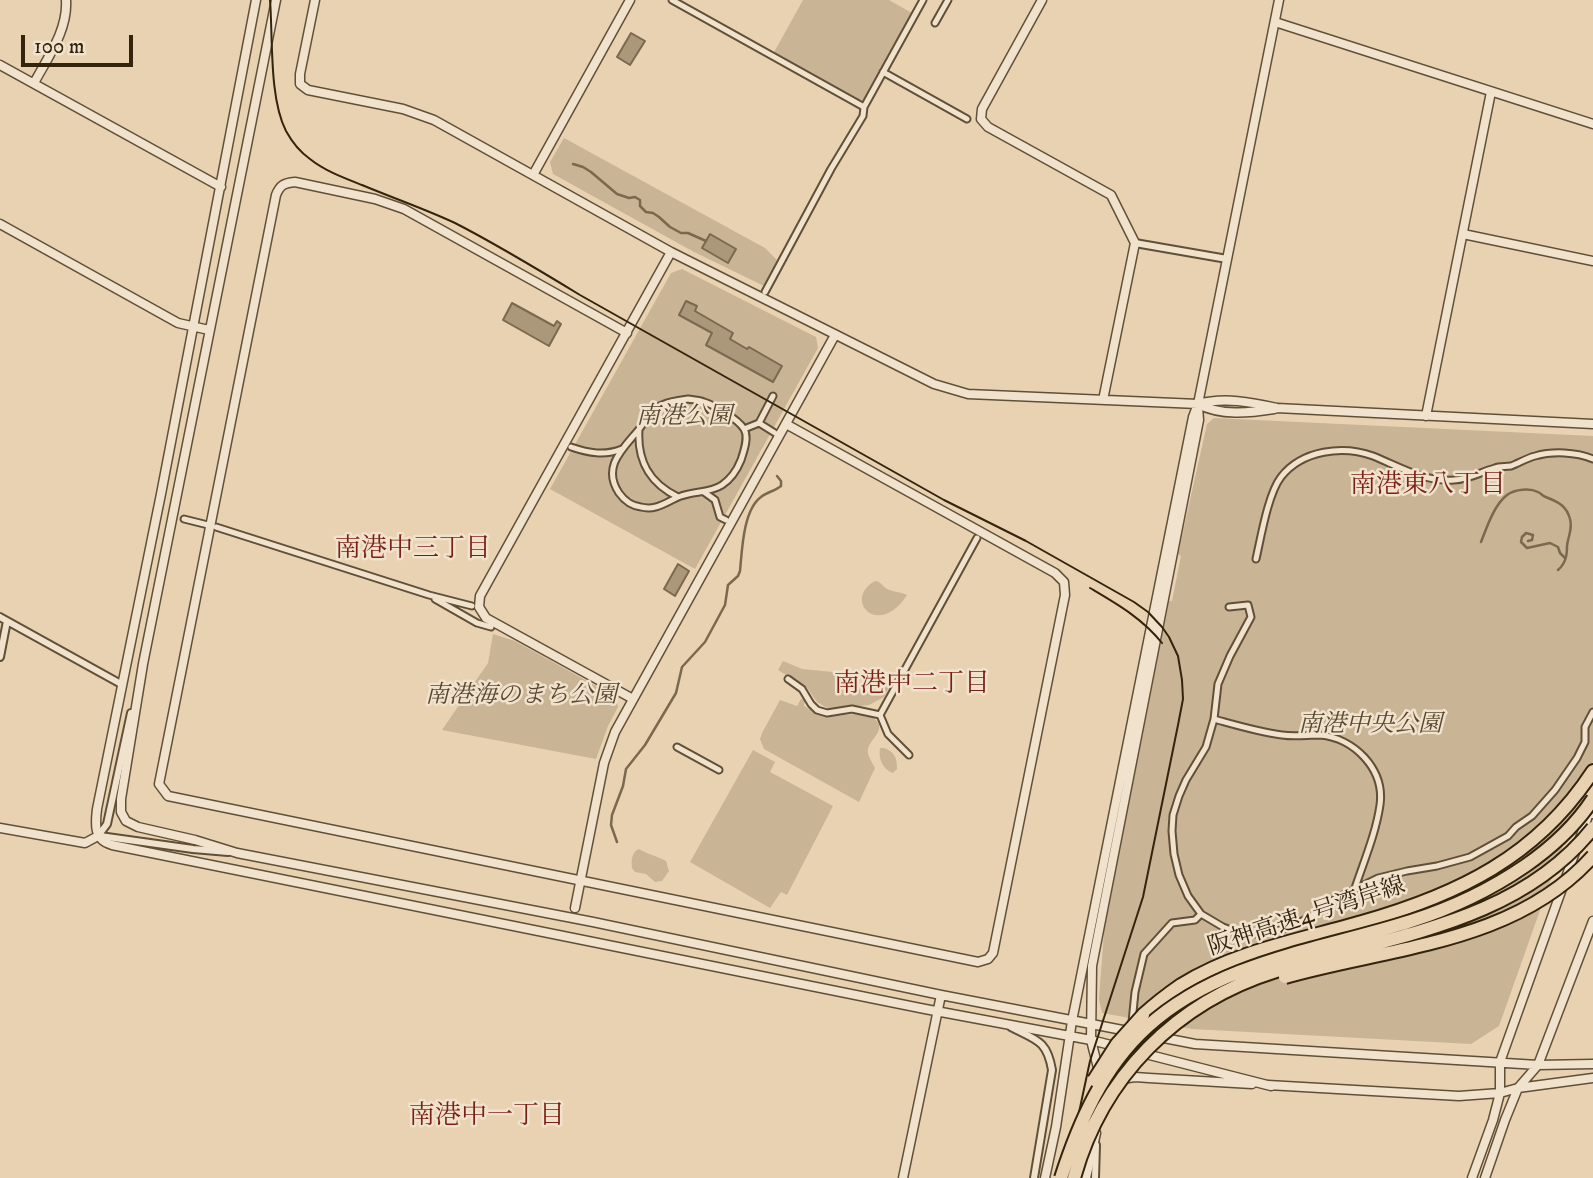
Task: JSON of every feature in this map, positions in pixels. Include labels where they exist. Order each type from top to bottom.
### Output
[{"type":"highway","name":"阪神高速4号湾岸線","points":[[1059,1178],[1071,1127],[1102,1066],[1134,1024],[1168,995],[1199,975],[1252,952],[1396,912],[1459,888],[1532,841],[1563,811],[1593,771]]},
{"type":"highway","points":[[1059,1178],[1081,1121],[1105,1078],[1135,1039],[1172,1007],[1201,989],[1244,969],[1410,921],[1480,894],[1511,876],[1547,849],[1593,801]]},
{"type":"highway","points":[[1076,1178],[1091,1132],[1118,1084],[1150,1045],[1178,1021],[1220,995],[1274,971],[1450,922],[1488,908],[1542,877],[1572,852],[1593,828]]},
{"type":"highway","name":"阪神高速4号湾岸線","points":[[1076,1178],[1099,1126],[1133,1074],[1165,1041],[1214,1006],[1250,989],[1283,978],[1439,941],[1486,926],[1545,897],[1579,871],[1593,856]]},
{"type":"street","points":[[34,83],[61,32],[67,13],[66,0]]},
{"type":"street","points":[[256,0],[97,809],[98,836],[104,843],[938,1012],[1091,1040],[1271,1086]]},
{"type":"street","points":[[0,828],[85,843],[98,836],[107,824],[143,664],[276,0]]},
{"type":"street","points":[[315,0],[300,74],[300,84],[308,90],[403,109],[434,120],[671,252],[934,384],[968,394],[1198,404],[1211,411],[1254,412],[1277,408],[1593,424]]},
{"type":"street","points":[[533,175],[630,0]]},
{"type":"street","points":[[672,0],[864,107]]},
{"type":"street","points":[[765,292],[831,169],[863,116],[864,107],[923,0]]},
{"type":"street","points":[[935,23],[948,0]]},
{"type":"street","points":[[1042,0],[982,109],[981,120],[988,127],[1111,195],[1135,243],[1103,400]]},
{"type":"street","points":[[1045,1178],[1056,1127],[1072,1021],[1279,0]]},
{"type":"street","points":[[1275,22],[1593,124]]},
{"type":"street","points":[[0,65],[221,187]]},
{"type":"street","points":[[883,72],[967,119]]},
{"type":"street","points":[[1426,416],[1491,92]]},
{"type":"street","points":[[626,333],[404,209],[375,199],[295,182],[279,187],[159,784],[168,796],[978,962],[988,959],[993,953],[1065,595],[1064,582],[1055,573],[786,424]]},
{"type":"street","points":[[0,224],[178,323],[209,330]]},
{"type":"street","points":[[1463,234],[1593,261]]},
{"type":"street","points":[[1135,243],[1227,259]]},
{"type":"street","points":[[633,699],[486,618],[479,607],[480,596],[671,252]]},
{"type":"street","points":[[575,908],[604,763],[615,732],[835,335]]},
{"type":"street","points":[[744,429],[759,423],[773,396]]},
{"type":"street","points":[[688,399],[705,402],[718,408],[744,429],[744,453],[737,469],[728,481],[719,487],[678,497],[652,509],[639,507],[628,502],[619,492],[613,480],[612,469],[622,449],[639,429],[661,405],[688,399]]},
{"type":"street","points":[[1086,1178],[1103,1098],[1091,1040],[1092,966],[1199,419],[1198,404]]},
{"type":"street","points":[[759,423],[775,433]]},
{"type":"street","points":[[639,429],[640,456],[665,490],[678,497]]},
{"type":"street","points":[[571,447],[599,454],[622,449]]},
{"type":"street","points":[[1256,559],[1272,495],[1280,478],[1306,458],[1329,451],[1352,450],[1430,479],[1454,481],[1476,476],[1496,467],[1508,467],[1536,455],[1561,453],[1593,459]]},
{"type":"street","points":[[719,487],[715,500],[720,517],[726,520]]},
{"type":"street","points":[[704,492],[715,500]]},
{"type":"street","points":[[184,520],[208,525]]},
{"type":"street","points":[[216,527],[429,595],[472,606]]},
{"type":"street","points":[[880,715],[978,538]]},
{"type":"street","points":[[429,595],[477,623],[491,627]]},
{"type":"street","points":[[1229,607],[1248,605],[1251,617],[1230,656],[1219,684],[1214,719],[1206,747],[1178,796],[1172,831],[1174,854],[1188,896],[1201,914],[1234,931],[1253,934],[1293,926],[1317,914],[1331,901],[1378,878],[1470,857],[1507,836],[1532,816],[1555,790],[1585,743],[1586,727],[1593,712]]},
{"type":"street","points":[[0,657],[3,619],[121,684]]},
{"type":"street","points":[[143,664],[121,812],[126,821],[138,827],[237,853]]},
{"type":"street","points":[[789,679],[802,689],[817,710],[828,713],[852,709],[880,715]]},
{"type":"street","points":[[880,715],[888,734],[909,755]]},
{"type":"street","points":[[1214,719],[1284,736],[1322,735],[1339,740],[1362,753],[1377,780],[1381,803],[1355,888]]},
{"type":"street","points":[[677,747],[719,770]]},
{"type":"street","points":[[1472,1178],[1500,1093],[1500,1062],[1591,814],[1593,801]]},
{"type":"street","points":[[98,836],[237,853],[1195,1044],[1538,1065],[1593,1065]]},
{"type":"street","points":[[1132,1022],[1135,992],[1144,954],[1172,923],[1195,920],[1201,914]]},
{"type":"street","points":[[1485,1178],[1518,1088],[1538,1065],[1593,921]]},
{"type":"street","points":[[903,1178],[941,995]]},
{"type":"street","points":[[1007,1025],[1037,1040],[1045,1048],[1051,1063],[1051,1079],[1034,1178]]},
{"type":"street","points":[[1103,1098],[1117,1081],[1135,1077],[1459,1096],[1500,1093],[1593,1077]]},
{"type":"street","points":[[1095,1178],[1097,1126]]},
{"type":"green space","points":[[803,0],[889,0],[912,13],[865,99],[855,101],[773,54]]},
{"type":"green space","points":[[564,138],[765,248],[777,260],[764,286],[694,252],[553,174],[550,162]]},
{"type":"green space","name":"南港公園","points":[[682,269],[816,337],[818,348],[695,569],[550,489],[671,273]]},
{"type":"green space","name":"南港中央公園","points":[[1214,418],[1593,436],[1593,761],[1499,1026],[1471,1044],[1192,1029],[1102,1013],[1099,999],[1104,932],[1169,601],[1172,601],[1181,556],[1178,554],[1207,424]]},
{"type":"green space","points":[[875,581],[887,589],[907,595],[896,608],[885,614],[875,615],[868,612],[862,597]]},
{"type":"green space","name":"南港海のまち公園","points":[[493,634],[515,641],[616,697],[618,707],[596,759],[442,730],[488,663]]},
{"type":"green space","points":[[783,661],[802,669],[833,672],[854,683],[863,692],[875,684],[890,685],[884,697],[869,705],[829,709],[817,702],[807,688],[778,670]]},
{"type":"green space","points":[[801,699],[805,700],[804,706],[820,714],[863,715],[878,723],[879,730],[868,749],[875,768],[859,802],[764,749],[760,739],[780,700],[797,706]]},
{"type":"green space","points":[[880,748],[891,751],[895,756],[897,769],[893,773],[882,763]]},
{"type":"green space","points":[[753,750],[775,762],[770,772],[833,806],[787,895],[781,892],[770,908],[690,862]]},
{"type":"green space","points":[[639,849],[666,861],[669,871],[662,881],[655,882],[646,874],[635,872],[632,868],[633,857]]},
{"type":"shaded area","points":[[631,33],[645,41],[630,65],[617,57]]},
{"type":"shaded area","points":[[710,234],[736,249],[728,263],[702,248]]},
{"type":"shaded area","points":[[686,301],[697,306],[695,311],[733,333],[730,339],[782,366],[773,382],[706,345],[712,333],[679,315]]},
{"type":"shaded area","points":[[512,303],[554,326],[557,321],[561,324],[549,346],[503,320]]},
{"type":"shaded area","points":[[678,564],[689,571],[675,596],[664,589]]},
{"type":"waterway","points":[[573,164],[591,172],[617,194],[640,200],[640,206],[646,212],[653,213],[670,227],[706,241]]},
{"type":"waterway","points":[[617,842],[611,825],[612,815],[626,769],[645,745],[676,693],[682,667],[705,642],[725,605],[728,585],[740,571],[744,531],[750,511],[761,497],[781,486],[777,476]]},
{"type":"waterway","points":[[1481,542],[1502,499],[1514,491],[1538,492],[1562,505],[1570,519],[1566,556],[1558,570]]},
{"type":"waterway","points":[[1528,541],[1532,540],[1533,535],[1526,533],[1521,542],[1527,548],[1550,543],[1558,547],[1565,558]]},
{"type":"tram line","points":[[270,0],[274,85],[281,117],[294,143],[316,163],[328,171],[444,218],[487,240],[944,500],[1026,541],[1134,602],[1148,612],[1169,637],[1178,656],[1183,699],[1143,897],[1090,1061],[1065,1178]]},
{"type":"tram line","points":[[1090,588],[1138,619],[1162,643]]},
{"type":"district","name":"南港東八丁目","points":[[1428,487]]},
{"type":"district","name":"南港中三丁目","points":[[413,551]]},
{"type":"district","name":"南港中二丁目","points":[[912,686]]},
{"type":"district","name":"南港中一丁目","points":[[487,1118]]}]
